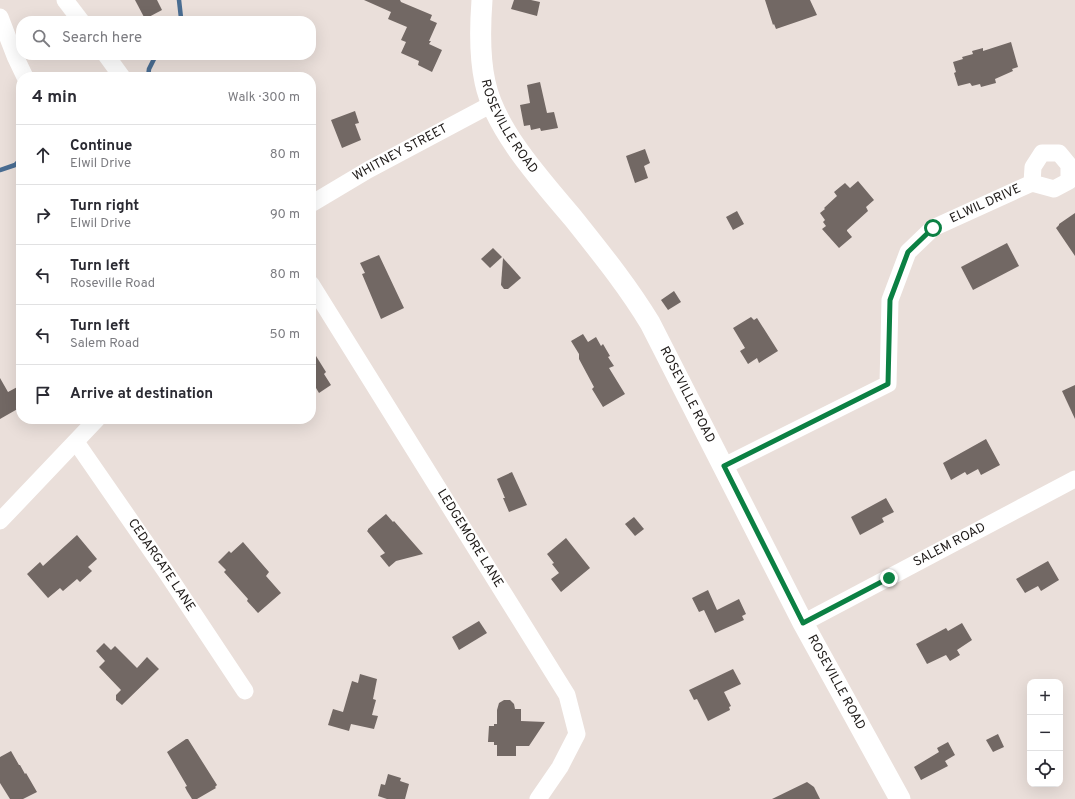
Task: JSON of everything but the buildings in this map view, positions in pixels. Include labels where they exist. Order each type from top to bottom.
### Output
[{"type":"street","points":[[65,0],[77,16]]},
{"type":"street","name":"ROSEVILLE ROAD","points":[[482,0],[481,54],[485,82],[492,104],[504,129],[523,156],[609,262],[634,296],[650,323],[672,363],[803,623],[900,799]]},
{"type":"street","points":[[0,17],[16,58]]},
{"type":"street","points":[[17,60],[23,72]]},
{"type":"street","points":[[110,60],[118,72]]},
{"type":"street","name":"WHITNEY STREET","points":[[316,201],[368,170],[492,104]]},
{"type":"street","name":"ELWIL DRIVE","points":[[724,466],[888,384],[890,300],[908,252],[933,228],[1032,183]]},
{"type":"street","name":"LEDGEMORE LANE","points":[[316,292],[567,695],[576,734],[560,766],[538,799]]},
{"type":"street","points":[[0,521],[92,424]]},
{"type":"street","name":"CEDARGATE LANE","points":[[76,442],[166,572],[245,691]]},
{"type":"street","name":"SALEM ROAD","points":[[803,623],[1075,479]]},
{"type":"waterway","points":[[179,0],[181,16]]},
{"type":"waterway","points":[[149,72],[154,60]]},
{"type":"waterway","points":[[0,170],[16,164]]},
{"type":"route","points":[[889,578],[803,623],[724,466],[888,384],[890,300],[908,252],[933,228]]}]
